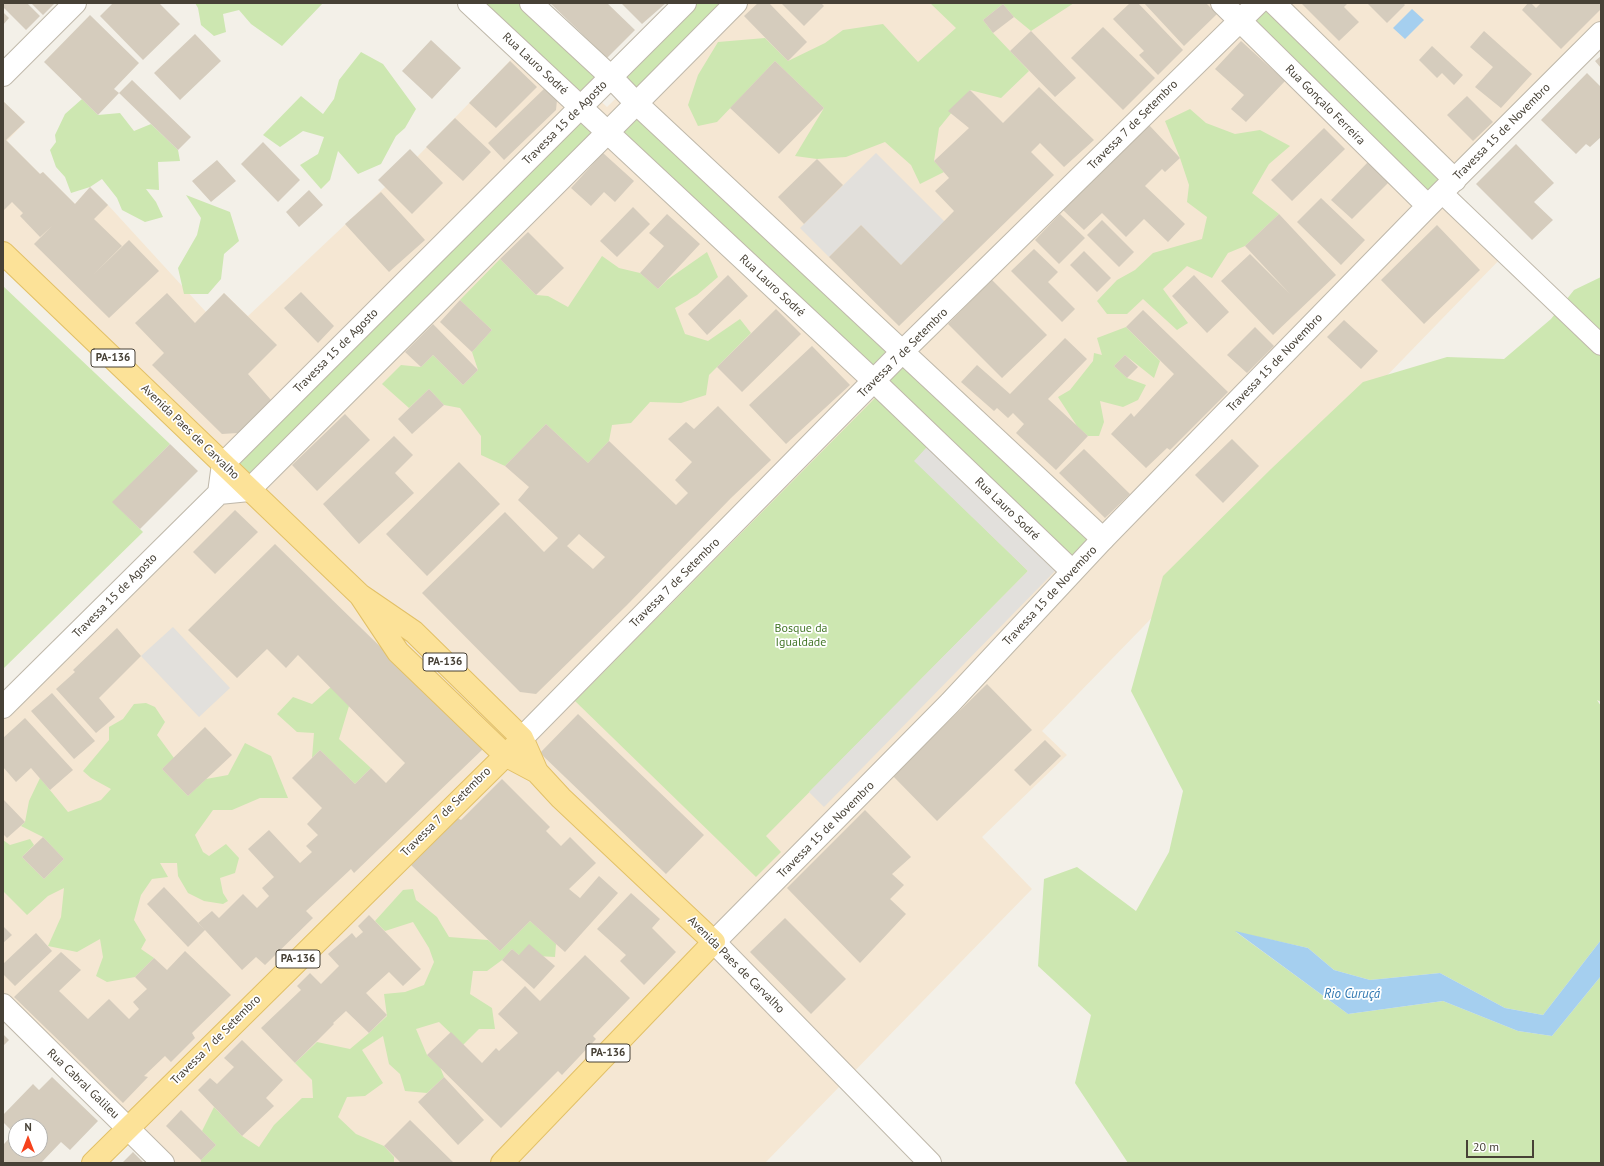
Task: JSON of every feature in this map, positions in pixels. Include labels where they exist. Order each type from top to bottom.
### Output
[{"type":"main road","name":"Avenida Paes de Carvalho","points":[[3,252],[360,595],[414,632],[522,738],[537,772],[561,798],[714,942]]},
{"type":"main road","name":"Avenida Paes de Carvalho","points":[[360,595],[398,652],[505,755],[537,772]]},
{"type":"main road","name":"Travessa 7 de Setembro","points":[[93,1163],[522,738]]},
{"type":"main road","name":"Travessa 15 de Novembro","points":[[502,1163],[714,942]]},
{"type":"street","points":[[3,75],[75,3]]},
{"type":"street","name":"Rua Lauro Sodré","points":[[469,3],[875,382],[1072,571]]},
{"type":"street","points":[[531,3],[1103,539]]},
{"type":"street","name":"Travessa 15 de Agosto","points":[[223,464],[685,3]]},
{"type":"street","points":[[223,464],[219,493],[249,490],[736,3]]},
{"type":"street","name":"Rua Gonçalo Ferreira","points":[[1222,3],[1239,21],[1441,193]]},
{"type":"street","name":"Travessa 7 de Setembro","points":[[522,738],[875,382],[903,351],[1258,3]]},
{"type":"street","points":[[1274,3],[1441,193],[1601,345]]},
{"type":"street","name":"Travessa 15 de Novembro","points":[[714,942],[950,703],[1103,539],[1441,193],[1601,33]]},
{"type":"street","name":"Travessa 15 de Agosto","points":[[3,707],[219,493]]},
{"type":"street","name":"Avenida Paes de Carvalho","points":[[714,942],[930,1163]]},
{"type":"street","name":"Rua Cabral Galileu","points":[[3,1005],[163,1163]]},
{"type":"shaded area","points":[[713,3],[1601,3],[1601,32],[1442,193],[1505,254],[1042,731],[1067,755],[982,837],[1032,889],[765,1163],[161,1163],[3,1006],[3,706],[234,475],[3,253],[3,101],[25,122],[7,141],[40,174],[43,172],[75,204],[90,187],[206,312],[224,293],[248,316],[418,156],[532,38],[607,107]]},
{"type":"shaded area","points":[[876,153],[945,222],[901,265],[861,225],[829,257],[800,228]]},
{"type":"shaded area","points":[[927,447],[1055,571],[824,807],[809,792],[1028,571],[914,461]]},
{"type":"shaded area","points":[[173,627],[230,688],[199,717],[141,656]]},
{"type":"green space","points":[[195,3],[323,3],[282,46],[251,24],[239,10],[223,14],[226,32],[214,36],[201,25],[198,8]]},
{"type":"green space","points":[[469,3],[531,3],[611,77],[582,107],[607,133],[249,490],[223,464],[581,107]]},
{"type":"green space","points":[[685,3],[736,3],[636,103],[611,77]]},
{"type":"green space","points":[[930,3],[1074,3],[1031,31],[1014,17],[1003,4],[983,20],[993,33],[1029,71],[1001,98],[970,90],[939,128],[934,161],[944,172],[920,184],[911,165],[885,142],[846,157],[817,159],[795,156],[824,108],[775,61],[717,122],[698,126],[688,105],[698,75],[718,42],[765,38],[788,61],[825,43],[843,30],[883,24],[918,62],[956,28]]},
{"type":"green space","points":[[1222,3],[1274,3],[1455,180],[1428,206]]},
{"type":"green space","points":[[361,52],[383,64],[416,109],[405,128],[396,136],[381,164],[358,174],[338,151],[330,180],[321,189],[300,165],[318,154],[324,137],[303,131],[280,147],[263,135],[301,96],[323,114],[334,99],[339,80]]},
{"type":"green space","points":[[82,99],[98,115],[120,113],[134,131],[151,124],[178,150],[180,161],[158,162],[159,190],[146,189],[156,202],[163,217],[145,222],[122,210],[117,198],[102,179],[90,187],[71,193],[65,177],[56,167],[50,150],[56,142],[55,135],[65,114]]},
{"type":"green space","points":[[636,103],[1103,539],[1072,571],[607,133]]},
{"type":"green space","points":[[1190,109],[1206,123],[1235,134],[1260,130],[1290,146],[1269,164],[1252,193],[1279,214],[1245,246],[1228,253],[1212,278],[1187,266],[1163,289],[1188,323],[1177,330],[1143,299],[1127,314],[1107,314],[1097,301],[1117,280],[1135,270],[1153,253],[1202,239],[1207,217],[1187,202],[1189,185],[1165,121]]},
{"type":"green space","points":[[186,195],[230,212],[239,241],[224,254],[221,279],[208,294],[184,294],[178,268],[197,235],[201,218]]},
{"type":"green space","points":[[707,252],[718,277],[697,295],[675,308],[685,334],[708,341],[740,319],[751,333],[709,375],[706,395],[681,403],[650,402],[631,423],[612,425],[609,441],[588,463],[546,424],[505,466],[481,455],[481,436],[460,408],[444,405],[429,389],[409,408],[382,384],[401,365],[421,367],[433,355],[463,385],[478,370],[472,352],[492,330],[460,300],[500,259],[536,295],[548,296],[568,307],[602,256],[619,268],[640,273],[658,289],[667,280]]},
{"type":"green space","points":[[1601,277],[1601,702],[1597,700],[1601,706],[1601,940],[1543,1015],[1505,1008],[1440,973],[1370,980],[1334,970],[1308,948],[1236,932],[1348,1014],[1443,1001],[1518,1031],[1552,1036],[1601,976],[1601,1163],[1128,1163],[1075,1083],[1091,1015],[1038,966],[1044,879],[1077,867],[1136,911],[1169,852],[1183,791],[1131,691],[1163,576],[1271,469],[1363,382],[1447,357],[1504,359],[1551,319],[1574,290]]},
{"type":"green space","points":[[3,286],[170,444],[113,502],[143,532],[3,669]]},
{"type":"green space","points":[[1126,327],[1160,361],[1154,378],[1125,355],[1114,366],[1127,378],[1146,385],[1138,400],[1123,407],[1100,401],[1104,422],[1099,436],[1088,436],[1077,426],[1058,397],[1070,390],[1093,361],[1094,353],[1102,355],[1097,338]]},
{"type":"green space","name":"Bosque da Igualdade","points":[[876,397],[927,447],[915,461],[1028,571],[766,836],[781,852],[756,877],[575,701]]},
{"type":"green space","points":[[331,687],[349,706],[339,739],[371,768],[355,784],[320,750],[312,758],[314,733],[297,732],[277,714],[293,697],[312,704]]},
{"type":"green space","points":[[146,703],[155,707],[165,722],[157,735],[174,758],[162,769],[188,796],[206,779],[228,775],[245,743],[271,756],[288,798],[260,798],[232,810],[213,810],[195,835],[203,852],[209,856],[226,844],[239,858],[235,873],[220,878],[223,893],[228,901],[223,904],[204,901],[188,893],[178,876],[177,863],[160,863],[168,877],[152,879],[141,895],[134,920],[146,940],[141,949],[154,958],[135,977],[107,982],[96,976],[103,957],[100,939],[77,952],[48,946],[61,917],[64,888],[48,896],[27,915],[3,891],[3,840],[10,845],[30,839],[34,845],[22,857],[44,879],[64,859],[43,837],[21,826],[25,822],[29,801],[40,778],[68,812],[101,800],[111,789],[91,778],[83,771],[109,740],[109,727],[123,719],[134,704]]},
{"type":"green space","points":[[413,889],[416,900],[437,917],[449,937],[488,940],[500,951],[530,921],[556,944],[555,957],[519,955],[512,949],[502,960],[487,971],[473,971],[470,994],[492,1008],[495,1029],[479,1029],[463,1045],[439,1022],[416,1029],[427,1055],[440,1067],[444,1077],[427,1093],[405,1091],[400,1074],[389,1064],[383,1036],[362,1050],[383,1083],[365,1096],[347,1097],[338,1117],[356,1134],[384,1146],[394,1157],[394,1163],[201,1163],[201,1160],[216,1145],[202,1131],[214,1107],[242,1136],[259,1147],[274,1125],[302,1098],[313,1098],[312,1080],[295,1063],[317,1042],[350,1049],[387,1016],[384,994],[405,992],[424,985],[434,962],[429,948],[413,922],[385,931],[375,921],[403,890]]},
{"type":"water","points":[[1412,9],[1424,20],[1405,39],[1393,28]]},
{"type":"water","name":"Rio Curuçá","points":[[1235,931],[1308,948],[1334,970],[1370,980],[1440,973],[1505,1008],[1543,1015],[1601,940],[1601,976],[1552,1036],[1518,1031],[1443,1001],[1348,1014]]},
{"type":"building","points":[[3,3],[27,3],[40,16],[26,30],[3,7]]},
{"type":"building","points":[[31,3],[55,3],[43,15]]},
{"type":"building","points":[[113,3],[159,3],[180,24],[143,60],[100,16]]},
{"type":"building","points":[[550,3],[607,3],[635,30],[607,58]]},
{"type":"building","points":[[621,3],[666,3],[642,24]]},
{"type":"building","points":[[758,3],[769,3],[807,42],[788,61],[744,16]]},
{"type":"building","points":[[781,3],[821,3],[824,6],[804,26]]},
{"type":"building","points":[[1130,3],[1138,3],[1183,50],[1158,75],[1139,55],[1144,51],[1113,19]]},
{"type":"building","points":[[1144,3],[1206,3],[1217,14],[1184,46]]},
{"type":"building","points":[[1301,3],[1348,3],[1344,7],[1359,22],[1339,41]]},
{"type":"building","points":[[1367,3],[1403,3],[1405,5],[1387,23]]},
{"type":"building","points":[[1528,3],[1531,3],[1536,8],[1541,3],[1601,3],[1601,9],[1561,49],[1522,10]]},
{"type":"building","points":[[1003,4],[1014,17],[993,33],[983,20]]},
{"type":"building","points":[[3,12],[9,18],[3,25]]},
{"type":"building","points":[[90,15],[139,63],[114,89],[119,93],[98,115],[44,62]]},
{"type":"building","points":[[1103,27],[1155,78],[1123,110],[1071,58]]},
{"type":"building","points":[[1031,31],[1076,78],[1055,97],[1010,51]]},
{"type":"building","points":[[1484,31],[1532,74],[1501,108],[1475,87],[1493,67],[1470,47]]},
{"type":"building","points":[[195,34],[221,61],[180,100],[154,73]]},
{"type":"building","points":[[431,40],[461,68],[432,99],[402,71]]},
{"type":"building","points":[[1241,41],[1285,81],[1246,122],[1231,109],[1244,95],[1215,69]]},
{"type":"building","points":[[1432,46],[1463,75],[1454,85],[1442,73],[1437,78],[1419,60]]},
{"type":"building","points":[[1601,56],[1601,68],[1595,61]]},
{"type":"building","points":[[510,61],[537,87],[496,128],[469,103]]},
{"type":"building","points":[[775,61],[824,108],[779,154],[730,108]]},
{"type":"building","points":[[1587,73],[1601,87],[1601,137],[1590,147],[1586,144],[1576,154],[1541,120]]},
{"type":"building","points":[[132,80],[191,137],[178,150],[119,93]]},
{"type":"building","points":[[1039,87],[1094,140],[1064,167],[1040,143],[1031,152],[1054,175],[899,326],[829,257],[861,225],[901,265],[954,211],[935,191],[949,178],[934,161],[969,128],[948,111],[970,90],[1003,123]]},
{"type":"building","points":[[545,88],[557,100],[556,110],[504,160],[488,143]]},
{"type":"building","points":[[1467,96],[1493,122],[1473,141],[1447,115]]},
{"type":"building","points":[[3,101],[25,122],[6,140],[40,174],[43,172],[75,204],[90,187],[108,205],[94,219],[122,246],[94,274],[129,240],[159,271],[109,318],[34,244],[52,226],[40,237],[20,216],[23,213],[12,202],[3,211]]},
{"type":"building","points":[[455,118],[491,152],[463,181],[426,147]]},
{"type":"building","points":[[1149,125],[1180,158],[1165,172],[1162,169],[1145,186],[1185,224],[1168,242],[1144,219],[1126,237],[1102,213],[1084,230],[1063,210]]},
{"type":"building","points":[[1324,128],[1345,149],[1292,201],[1271,180]]},
{"type":"building","points":[[263,142],[300,180],[278,202],[241,164]]},
{"type":"building","points":[[1516,144],[1554,183],[1534,202],[1553,220],[1532,240],[1476,184]]},
{"type":"building","points":[[410,149],[443,183],[412,214],[378,180]]},
{"type":"building","points":[[603,153],[634,181],[615,202],[604,192],[591,206],[571,188]]},
{"type":"building","points":[[817,159],[843,185],[804,224],[778,197]]},
{"type":"building","points":[[217,160],[236,181],[211,202],[192,181]]},
{"type":"building","points":[[1369,161],[1390,181],[1352,219],[1331,200]]},
{"type":"building","points":[[309,190],[323,205],[299,227],[286,212]]},
{"type":"building","points":[[381,192],[425,240],[389,272],[345,224]]},
{"type":"building","points":[[1321,198],[1365,240],[1341,265],[1297,222]]},
{"type":"building","points":[[633,207],[650,224],[617,257],[600,241]]},
{"type":"building","points":[[667,214],[700,244],[658,289],[640,273],[664,246],[649,233]]},
{"type":"building","points":[[1060,214],[1085,238],[1059,264],[1035,240]]},
{"type":"building","points":[[1279,214],[1336,275],[1273,335],[1221,281],[1250,254],[1290,294],[1245,246]]},
{"type":"building","points":[[1102,220],[1134,252],[1119,267],[1087,235]]},
{"type":"building","points":[[1437,225],[1480,270],[1424,324],[1381,280]]},
{"type":"building","points":[[528,232],[564,268],[536,295],[500,259]]},
{"type":"building","points":[[1034,249],[1058,272],[1048,282],[1075,309],[1062,322],[1011,271]]},
{"type":"building","points":[[1084,251],[1111,278],[1097,292],[1070,265]]},
{"type":"building","points":[[728,275],[748,296],[707,335],[688,314]]},
{"type":"building","points":[[1194,275],[1229,312],[1207,333],[1172,296]]},
{"type":"building","points":[[992,280],[1047,335],[1002,378],[948,324]]},
{"type":"building","points":[[301,292],[334,326],[318,343],[284,308]]},
{"type":"building","points":[[167,293],[195,323],[224,293],[277,345],[248,374],[271,400],[238,433],[222,434],[152,365],[164,353],[135,323]]},
{"type":"building","points":[[460,300],[492,330],[472,352],[440,322]]},
{"type":"building","points":[[776,309],[801,334],[742,392],[717,367]]},
{"type":"building","points":[[1143,310],[1228,392],[1170,450],[1167,448],[1146,468],[1111,434],[1131,413],[1134,417],[1174,374],[1126,327]]},
{"type":"building","points":[[1344,320],[1378,351],[1361,369],[1327,337]]},
{"type":"building","points":[[433,324],[478,370],[463,385],[433,355],[421,367],[405,352]]},
{"type":"building","points":[[1255,327],[1274,346],[1247,373],[1227,355]]},
{"type":"building","points":[[1065,338],[1087,359],[1048,399],[1088,436],[1056,470],[1016,433],[1024,424],[1013,413],[1008,418],[997,408],[994,411],[961,382],[977,365],[1010,394]]},
{"type":"building","points":[[812,346],[850,385],[786,444],[749,405]]},
{"type":"building","points":[[1125,355],[1138,367],[1127,378],[1114,366]]},
{"type":"building","points":[[429,389],[444,405],[412,434],[398,419]]},
{"type":"building","points":[[718,406],[771,460],[731,498],[627,605],[536,694],[520,692],[422,593],[505,512],[544,552],[558,538],[518,500],[529,487],[505,466],[546,424],[588,463],[609,441],[676,505],[688,493],[675,480],[692,462],[668,439],[686,422],[694,429]],"holes":[[[579,534],[605,557],[593,569],[567,546]]]},
{"type":"building","points":[[345,414],[370,440],[317,491],[292,465]]},
{"type":"building","points":[[394,436],[413,455],[395,473],[414,493],[359,544],[323,504]]},
{"type":"building","points":[[1232,439],[1259,466],[1223,503],[1195,475]]},
{"type":"building","points":[[170,444],[198,471],[140,529],[112,502]]},
{"type":"building","points":[[1084,449],[1130,494],[1105,518],[1059,473]]},
{"type":"building","points":[[459,462],[500,504],[427,576],[386,534]]},
{"type":"building","points":[[235,510],[258,532],[215,574],[193,552]]},
{"type":"building","points":[[275,544],[484,748],[354,873],[351,869],[306,911],[313,918],[265,965],[256,957],[242,970],[205,930],[188,947],[147,904],[164,887],[198,923],[212,911],[219,918],[243,894],[257,908],[269,896],[262,888],[274,877],[248,849],[269,830],[300,863],[312,852],[306,846],[318,835],[307,824],[322,808],[292,778],[320,750],[355,784],[371,768],[386,783],[405,763],[298,655],[286,668],[267,649],[237,678],[188,630]]},
{"type":"building","points":[[117,628],[141,656],[99,698],[115,717],[96,733],[56,689],[75,672],[73,670]]},
{"type":"building","points":[[987,684],[1032,730],[937,821],[893,776]]},
{"type":"building","points":[[52,693],[95,741],[74,759],[31,711]]},
{"type":"building","points":[[578,714],[704,835],[666,874],[540,753]]},
{"type":"building","points":[[25,718],[73,770],[50,790],[31,768],[16,782],[3,767],[3,738]]},
{"type":"building","points":[[205,727],[232,755],[188,796],[162,769]]},
{"type":"building","points":[[1045,740],[1061,756],[1030,786],[1014,770]]},
{"type":"building","points":[[502,779],[550,827],[546,831],[561,846],[570,837],[596,863],[569,889],[580,898],[599,876],[618,893],[565,952],[530,921],[500,951],[411,865],[457,818],[461,820]]},
{"type":"building","points":[[3,799],[25,822],[7,838],[3,834]]},
{"type":"building","points":[[865,810],[911,857],[892,874],[904,885],[890,899],[906,914],[860,963],[787,888]]},
{"type":"building","points":[[43,837],[64,859],[44,879],[22,857]]},
{"type":"building","points":[[631,893],[660,919],[652,928],[676,952],[644,985],[620,961],[626,955],[597,929]]},
{"type":"building","points":[[369,915],[421,969],[403,986],[389,972],[366,993],[387,1015],[369,1033],[346,1011],[295,1063],[261,1028],[301,990],[297,986],[310,973],[321,984],[339,966],[328,954],[352,933],[356,938],[363,932],[358,926]]},
{"type":"building","points":[[785,918],[846,979],[811,1014],[750,952]]},
{"type":"building","points":[[3,926],[12,935],[3,943]]},
{"type":"building","points":[[36,933],[52,951],[15,986],[3,974],[3,964]]},
{"type":"building","points":[[529,944],[555,966],[534,989],[502,960],[512,949],[519,955]]},
{"type":"building","points":[[185,951],[231,995],[192,1033],[195,1038],[171,1062],[165,1056],[144,1076],[148,1077],[123,1103],[14,997],[61,952],[81,970],[59,991],[88,1019],[109,999],[129,1019],[139,1009],[133,1002],[147,989],[135,977],[154,958],[167,970]]},
{"type":"building","points":[[585,955],[630,998],[593,1036],[596,1039],[562,1075],[558,1071],[501,1128],[427,1055],[451,1032],[482,1063],[496,1048],[499,1051],[518,1033],[498,1014],[525,986],[540,1001]]},
{"type":"building","points":[[3,1034],[9,1040],[3,1046]]},
{"type":"building","points":[[242,1040],[283,1080],[266,1098],[274,1106],[242,1136],[198,1090],[210,1078],[217,1084],[234,1067],[224,1058]]},
{"type":"building","points":[[52,1077],[98,1121],[70,1150],[61,1142],[48,1156],[48,1118],[8,1118],[8,1127],[3,1122],[3,1115],[33,1084],[39,1090]]},
{"type":"building","points":[[444,1077],[484,1120],[458,1145],[418,1102]]},
{"type":"building","points":[[181,1110],[216,1145],[201,1160],[166,1126]]},
{"type":"building","points":[[410,1120],[454,1163],[401,1163],[384,1146]]},
{"type":"building","points":[[8,1140],[8,1158],[46,1158],[41,1163],[3,1163],[3,1142],[4,1144]]},
{"type":"building","points":[[133,1152],[144,1163],[122,1163]]}]
